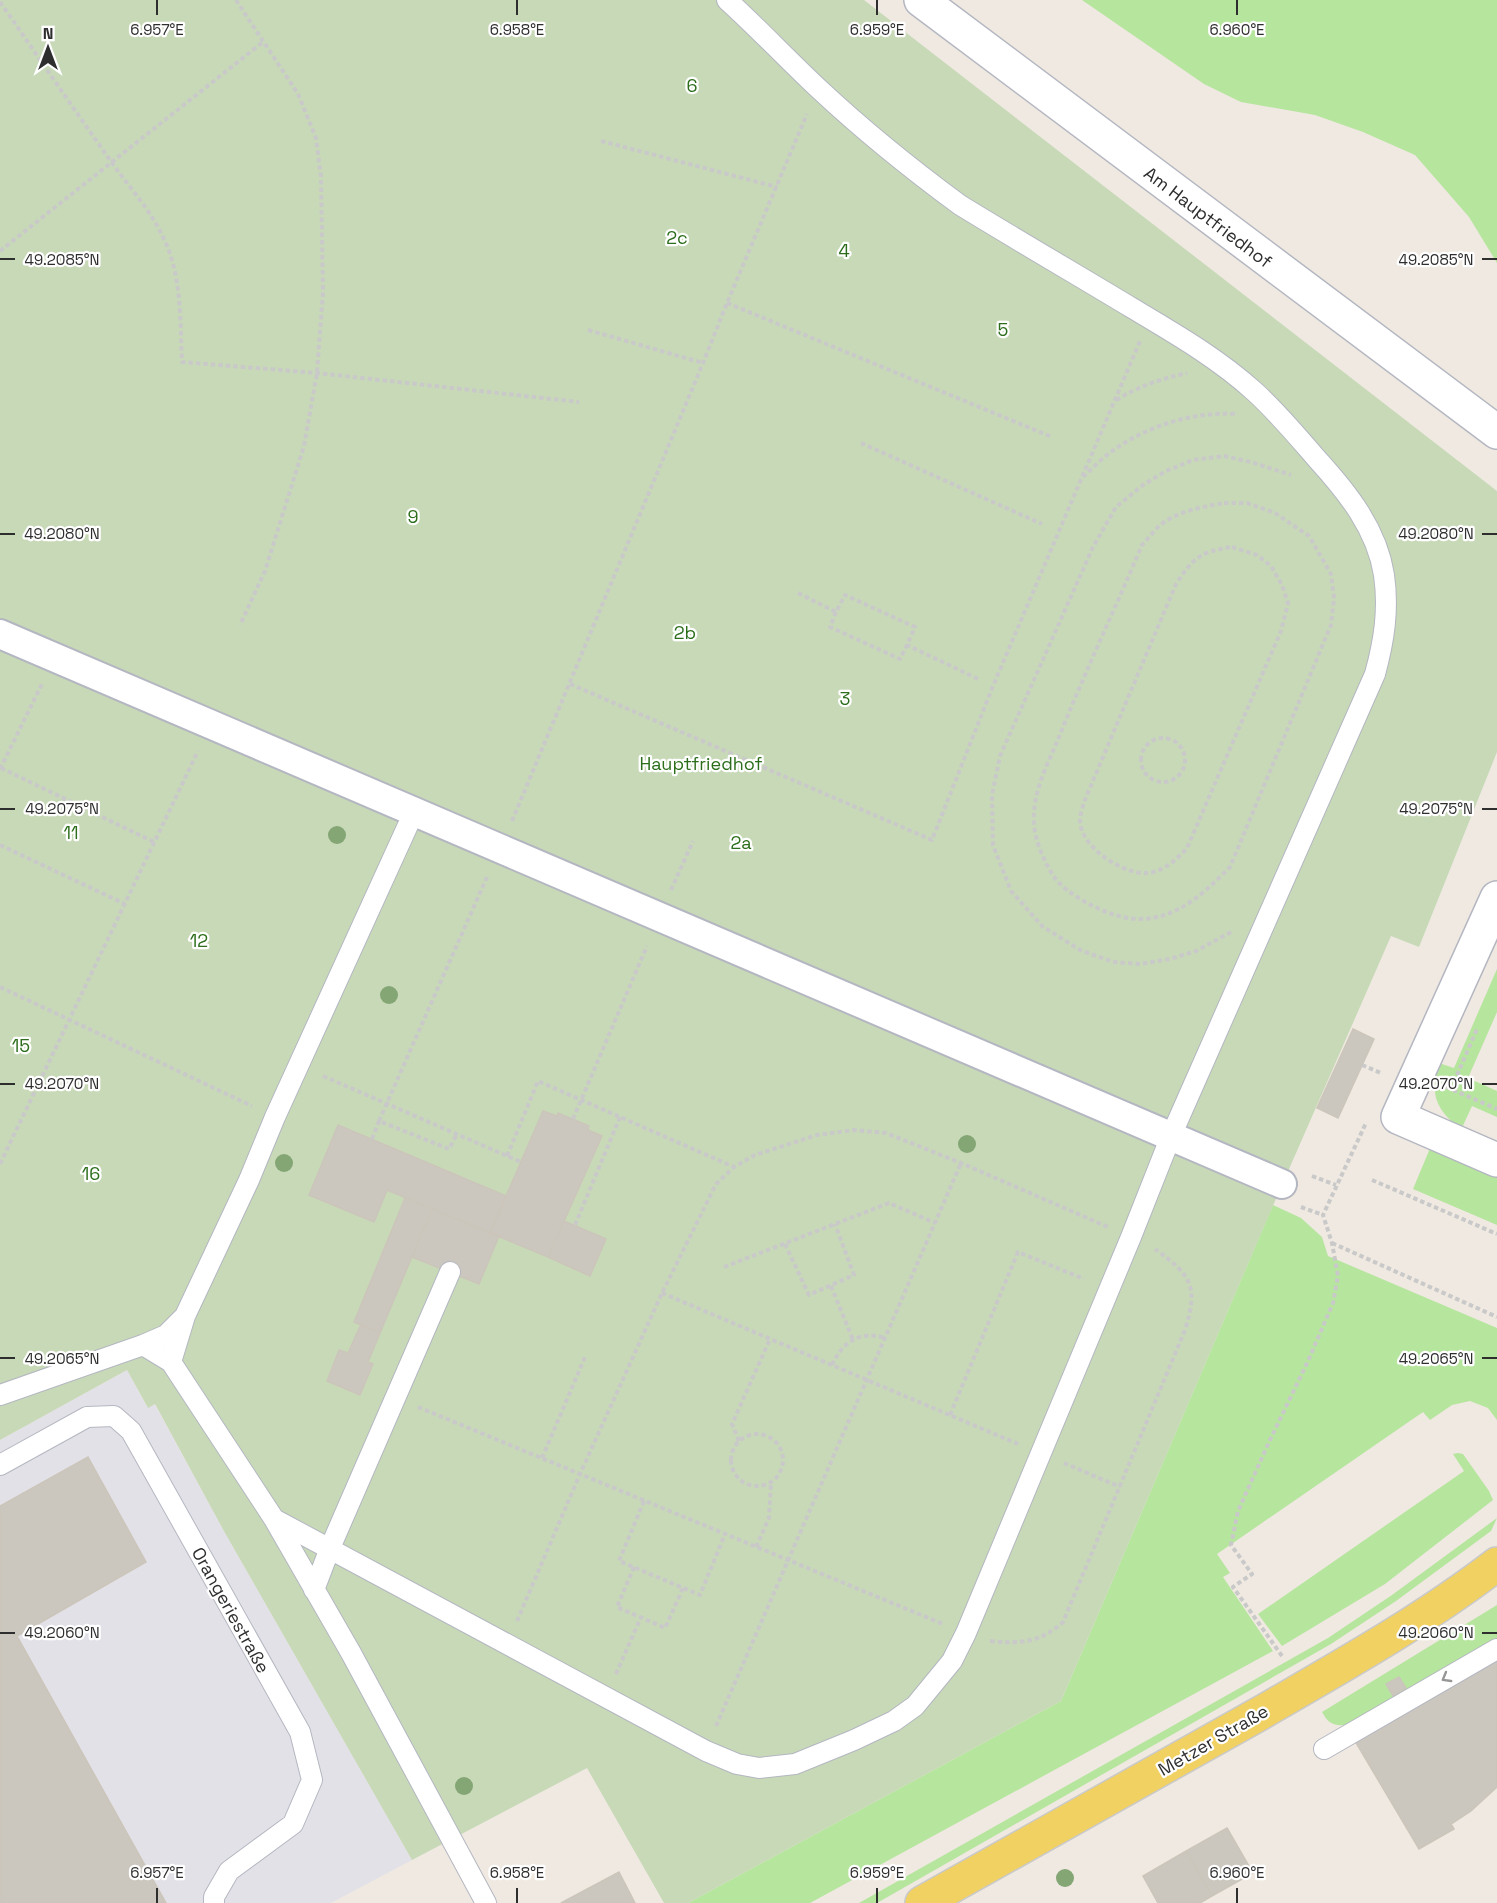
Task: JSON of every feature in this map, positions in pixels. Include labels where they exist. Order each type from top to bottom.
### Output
[{"type":"main road","name":"Am Hauptfriedhof","points":[[921,0],[1497,432]]},
{"type":"main road","points":[[1497,898],[1398,1117],[1497,1160]]},
{"type":"main road","name":"Metzer Straße","points":[[922,1903],[1291,1696],[1406,1627],[1497,1564]]},
{"type":"street","points":[[0,634],[1282,1184]]},
{"type":"lane","points":[[274,1519],[706,1751],[737,1764],[759,1768],[795,1764],[854,1740],[894,1720],[915,1706],[952,1661],[966,1633],[1171,1136],[1375,674],[1384,641],[1387,610],[1384,574],[1374,538],[1335,479],[1280,416],[1254,391],[1227,370],[1150,319],[960,205],[888,150],[818,88],[727,0]]},
{"type":"lane","points":[[171,1362],[185,1316],[249,1180],[275,1117],[414,812]]},
{"type":"lane","points":[[314,1590],[330,1548],[450,1272]]},
{"type":"lane","points":[[0,1395],[166,1335],[185,1316]]},
{"type":"lane","points":[[142,1345],[171,1362],[274,1519],[351,1653],[486,1903]]},
{"type":"lane","name":"Orangeriestraße","points":[[0,1465],[87,1417],[114,1416],[131,1431],[300,1731],[312,1780],[293,1824],[229,1870],[214,1897],[214,1903]]},
{"type":"lane","points":[[1323,1749],[1497,1649]]},
{"type":"path","points":[[236,0],[298,94],[316,138],[321,177],[323,292],[318,373],[304,446],[265,572],[240,625]]},
{"type":"path","points":[[0,2],[148,211],[165,240],[173,265],[178,300],[182,362],[318,373],[579,402]]},
{"type":"path","points":[[0,251],[264,42]]},
{"type":"path","points":[[372,1139],[500,849],[726,303],[818,88]]},
{"type":"path","points":[[601,141],[777,187]]},
{"type":"path","points":[[726,303],[1052,437]]},
{"type":"path","points":[[570,684],[932,840],[993,686],[1150,319]]},
{"type":"path","points":[[588,330],[703,363]]},
{"type":"path","points":[[1115,400],[1140,386],[1164,378],[1194,372],[1227,370]]},
{"type":"path","points":[[1081,479],[1113,450],[1145,431],[1157,427],[1216,413],[1280,416]]},
{"type":"path","points":[[861,443],[1042,524]]},
{"type":"path","points":[[1272,906],[1205,946],[1170,959],[1140,964],[1113,962],[1080,950],[1042,926],[1011,891],[993,844],[992,795],[1000,756],[1093,547],[1116,507],[1143,485],[1166,471],[1193,460],[1224,456],[1291,475]]},
{"type":"path","points":[[1224,503],[1247,503],[1275,513],[1309,536],[1331,574],[1334,598],[1331,625],[1321,649],[1230,867],[1206,891],[1172,914],[1146,919],[1120,917],[1097,909],[1056,879],[1038,841],[1033,816],[1037,792],[1142,544],[1160,526],[1178,515],[1201,507],[1224,503]]},
{"type":"path","points":[[1232,547],[1257,555],[1271,566],[1282,585],[1288,603],[1281,631],[1187,848],[1167,867],[1150,873],[1132,872],[1117,866],[1084,836],[1080,820],[1084,802],[1176,584],[1189,564],[1208,550],[1232,547]]},
{"type":"path","points":[[798,593],[836,612]]},
{"type":"path","points":[[845,594],[915,627],[900,659],[830,627],[836,612],[845,594]]},
{"type":"path","points":[[907,645],[978,679]]},
{"type":"path","points":[[55,658],[0,769],[154,842]]},
{"type":"path","points":[[0,1164],[211,724]]},
{"type":"path","points":[[1158,738],[1170,738],[1182,748],[1186,757],[1185,764],[1178,777],[1171,781],[1159,782],[1151,779],[1143,769],[1142,753],[1151,741],[1158,738]]},
{"type":"path","points":[[683,863],[693,841]]},
{"type":"path","points":[[0,845],[124,904]]},
{"type":"path","points":[[573,1119],[660,916]]},
{"type":"path","points":[[0,987],[275,1117]]},
{"type":"path","points":[[1479,1026],[1451,1089],[1497,1109]]},
{"type":"path","points":[[300,1066],[520,1162]]},
{"type":"path","points":[[507,1156],[538,1081],[734,1167]]},
{"type":"path","points":[[1282,1656],[1233,1587],[1252,1574],[1231,1545],[1238,1511],[1333,1303],[1338,1276],[1332,1243],[1323,1215],[1369,1116]]},
{"type":"path","points":[[575,1225],[620,1117]]},
{"type":"path","points":[[379,1121],[449,1149],[457,1134]]},
{"type":"path","points":[[507,1644],[580,1474],[662,1293],[716,1184],[734,1167],[755,1155],[817,1135],[854,1130],[886,1133],[1131,1237]]},
{"type":"path","points":[[706,1751],[961,1163]]},
{"type":"path","points":[[1372,1180],[1497,1234]]},
{"type":"path","points":[[724,1267],[889,1203],[935,1223]]},
{"type":"path","points":[[785,1244],[809,1295],[854,1275],[835,1224]]},
{"type":"path","points":[[1332,1243],[1497,1317]]},
{"type":"path","points":[[396,1398],[966,1633],[990,1641],[1011,1643],[1033,1640],[1052,1633],[1063,1622],[1191,1313],[1192,1294],[1188,1279],[1176,1264],[1152,1246]]},
{"type":"path","points":[[950,1415],[1018,1252],[1108,1289]]},
{"type":"path","points":[[831,1286],[853,1340]]},
{"type":"path","points":[[662,1293],[1120,1487]]},
{"type":"path","points":[[832,1365],[843,1346],[853,1340],[875,1335],[885,1338]]},
{"type":"path","points":[[740,1441],[732,1424],[770,1339]]},
{"type":"path","points":[[542,1458],[585,1357]]},
{"type":"path","points":[[755,1434],[772,1438],[778,1444],[784,1461],[778,1477],[771,1483],[755,1486],[740,1479],[734,1472],[732,1456],[734,1447],[740,1441],[755,1434]]},
{"type":"path","points":[[756,1547],[769,1518],[771,1483]]},
{"type":"path","points":[[644,1501],[618,1561],[700,1595],[725,1534]]},
{"type":"path","points":[[634,1567],[617,1607],[665,1628],[683,1588]]},
{"type":"path","points":[[606,1697],[641,1617]]},
{"type":"shaded area","points":[[127,1370],[147,1407],[154,1403],[225,1533],[412,1860],[331,1903],[0,1903],[0,1440]]},
{"type":"green space","name":"Hauptfriedhof","points":[[0,0],[864,0],[1497,491],[1497,752],[1419,947],[1391,936],[1061,1701],[688,1903],[664,1903],[587,1768],[412,1860],[225,1533],[155,1404],[148,1408],[127,1370],[0,1440]]},
{"type":"green space","points":[[1082,0],[1497,0],[1497,263],[1469,217],[1415,155],[1363,132],[1315,115],[1241,102],[1204,84]]},
{"type":"green space","points":[[1497,969],[1497,1012],[1468,1078],[1497,1091],[1497,1117],[1472,1106],[1461,1130],[1440,1108],[1435,1093],[1436,1074],[1439,1063],[1454,1068]]},
{"type":"green space","points":[[1436,1134],[1497,1160],[1497,1225],[1413,1189]]},
{"type":"green space","points":[[1273,1205],[1301,1218],[1322,1237],[1328,1256],[1497,1328],[1497,1420],[1488,1408],[1470,1401],[1452,1405],[1430,1420],[1423,1412],[1217,1554],[1230,1573],[1223,1577],[1273,1651],[810,1903],[688,1903],[1061,1701]]},
{"type":"green space","points":[[1453,1454],[1463,1454],[1493,1500],[1385,1584],[1282,1646],[1258,1614],[1464,1471]]},
{"type":"green space","points":[[1497,1518],[1491,1531],[1396,1601],[1331,1644],[877,1903],[859,1903],[1328,1638],[1392,1595]]},
{"type":"green space","points":[[1497,1605],[1497,1639],[1345,1725],[1331,1723],[1324,1716],[1322,1712]]},
{"type":"building","points":[[1353,1029],[1374,1039],[1338,1118],[1317,1108]]},
{"type":"building","points":[[543,1111],[557,1116],[558,1113],[589,1126],[588,1130],[602,1136],[548,1257],[490,1233]]},
{"type":"building","points":[[338,1125],[506,1196],[490,1233],[387,1190],[374,1222],[309,1195]]},
{"type":"building","points":[[405,1198],[432,1209],[380,1333],[354,1322]]},
{"type":"building","points":[[432,1209],[499,1236],[479,1284],[412,1257]]},
{"type":"building","points":[[564,1221],[606,1239],[590,1276],[548,1257]]},
{"type":"building","points":[[361,1324],[380,1333],[368,1362],[373,1364],[360,1395],[327,1381],[339,1350],[348,1353]]},
{"type":"building","points":[[88,1457],[146,1562],[17,1636],[166,1903],[0,1903],[0,1506]]},
{"type":"building","points":[[1497,1659],[1497,1787],[1471,1811],[1451,1824],[1454,1829],[1419,1849],[1355,1741]]},
{"type":"building","points":[[1399,1677],[1406,1688],[1393,1696],[1386,1684]]},
{"type":"building","points":[[1227,1828],[1253,1873],[1212,1896],[1186,1851]]},
{"type":"building","points":[[1186,1851],[1212,1896],[1200,1903],[1158,1903],[1143,1876]]},
{"type":"building","points":[[619,1872],[635,1903],[561,1903]]},
{"type":"park label","name":"6","points":[[692,85]]},
{"type":"park label","name":"2c","points":[[677,237]]},
{"type":"park label","name":"4","points":[[844,250]]},
{"type":"park label","name":"5","points":[[1003,329]]},
{"type":"park label","name":"9","points":[[413,516]]},
{"type":"park label","name":"2b","points":[[685,632]]},
{"type":"park label","name":"3","points":[[845,698]]},
{"type":"park label","name":"11","points":[[71,832]]},
{"type":"park label","name":"2a","points":[[741,842]]},
{"type":"park label","name":"12","points":[[199,940]]},
{"type":"park label","name":"15","points":[[21,1045]]},
{"type":"park label","name":"16","points":[[91,1173]]}]
